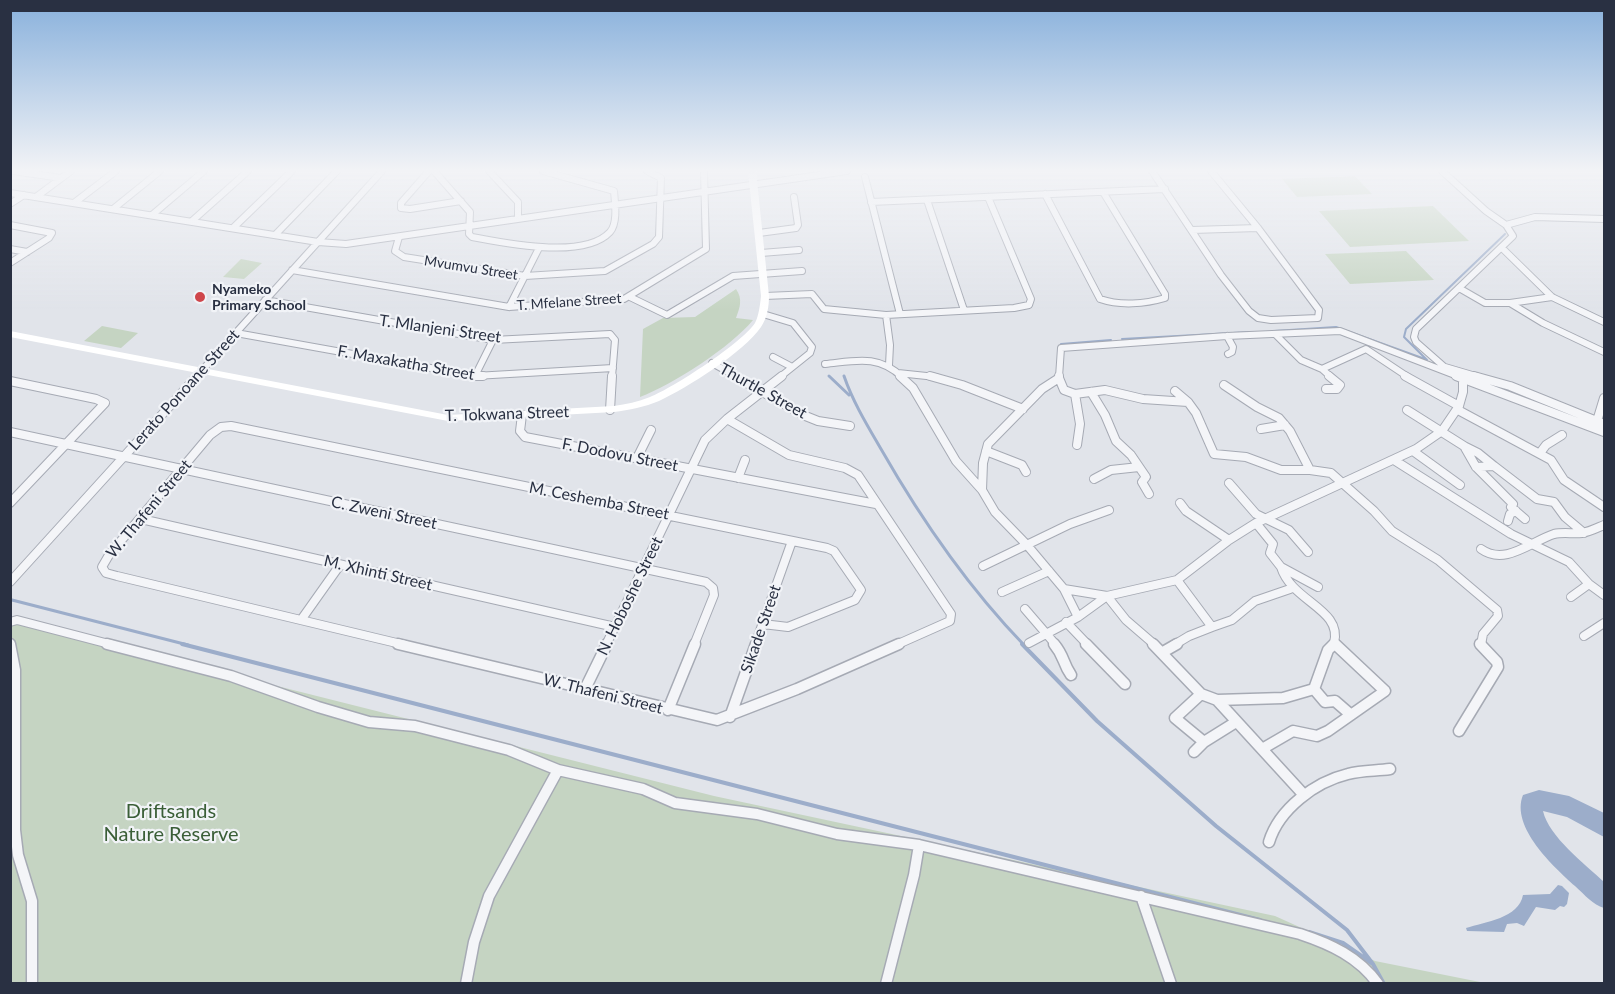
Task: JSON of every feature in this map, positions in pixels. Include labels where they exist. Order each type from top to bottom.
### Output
[{"type":"street","points":[[168,217],[318,242],[356,243],[529,217]]},
{"type":"street","points":[[192,221],[196,217]]},
{"type":"street","points":[[233,228],[244,217]]},
{"type":"street","points":[[275,235],[292,217]]},
{"type":"street","name":"Lerato Ponoane Street","points":[[10,582],[340,217]]},
{"type":"street","points":[[469,217],[469,235],[472,237],[539,248],[583,246],[608,234],[613,217]]},
{"type":"street","name":"Mvumvu Street","points":[[399,237],[395,251],[399,255],[525,276],[598,272],[615,266],[658,240],[659,217]]},
{"type":"street","name":"T. Mfelane Street","points":[[292,270],[509,307],[614,301],[630,297],[705,249],[705,217]]},
{"type":"street","name":"T. Tokwana Street","points":[[10,334],[448,418],[610,410],[639,404],[665,394],[749,336],[763,314],[765,296],[757,217]]},
{"type":"street","points":[[759,233],[796,228],[797,217]]},
{"type":"street","points":[[876,217],[900,314]]},
{"type":"street","points":[[933,217],[964,310]]},
{"type":"street","points":[[765,296],[812,294],[824,309],[886,315],[1028,306],[1030,303],[996,217]]},
{"type":"street","points":[[1057,217],[1100,299],[1112,303],[1165,298],[1165,294],[1118,217]]},
{"type":"street","points":[[1184,217],[1231,289],[1258,319],[1268,335]]},
{"type":"street","points":[[1249,217],[1320,313],[1318,318],[1310,319],[1258,319]]},
{"type":"street","points":[[1495,217],[1506,225],[1513,236],[1421,323],[1414,334],[1419,346],[1448,370],[1463,378],[1605,432]]},
{"type":"street","points":[[1506,225],[1535,218],[1605,219]]},
{"type":"street","points":[[10,225],[46,230],[52,235],[10,263]]},
{"type":"street","points":[[1192,230],[1258,228]]},
{"type":"street","points":[[509,307],[539,248]]},
{"type":"street","points":[[1502,248],[1552,297],[1605,322]]},
{"type":"street","points":[[10,249],[27,252]]},
{"type":"street","points":[[761,253],[799,250]]},
{"type":"street","points":[[630,297],[666,315],[730,277],[802,271]]},
{"type":"street","points":[[1459,288],[1485,303],[1510,303],[1552,297]]},
{"type":"street","name":"T. Mlanjeni Street","points":[[265,300],[493,340],[610,334],[615,340],[610,410]]},
{"type":"street","points":[[1510,303],[1543,323],[1605,352]]},
{"type":"street","name":"N. Hoboshe Street","points":[[585,689],[708,435],[810,353],[812,347],[793,323],[763,314]]},
{"type":"street","points":[[886,315],[890,345],[889,365]]},
{"type":"street","points":[[1188,402],[1153,401],[1105,390],[1075,394],[1064,390],[1059,378],[1061,348],[1227,336],[1277,336],[1340,331],[1448,370],[1510,386],[1601,422],[1605,398]]},
{"type":"street","name":"F. Maxakatha Street","points":[[236,333],[475,376],[613,368]]},
{"type":"street","points":[[1353,335],[1366,349],[1420,386],[1555,463],[1564,480],[1605,507]]},
{"type":"street","points":[[1227,336],[1233,347],[1232,352],[1228,354]]},
{"type":"street","points":[[1277,336],[1295,356],[1322,369],[1340,385],[1337,389],[1326,389]]},
{"type":"street","points":[[475,376],[493,340]]},
{"type":"street","points":[[1322,369],[1366,349]]},
{"type":"street","points":[[773,357],[792,367]]},
{"type":"street","points":[[825,364],[867,360],[889,365],[898,373],[913,388],[956,461],[982,490],[995,512],[1027,545],[1064,590],[1078,617]]},
{"type":"street","name":"Thurtle Street","points":[[712,363],[811,418],[850,426]]},
{"type":"street","points":[[898,373],[908,372],[937,378],[985,392],[1023,409]]},
{"type":"street","points":[[982,490],[986,451],[997,434],[1042,389],[1059,378]]},
{"type":"street","points":[[1064,590],[1107,596],[1177,580],[1228,540],[1260,521],[1413,451],[1442,430],[1459,408],[1463,392],[1463,378]]},
{"type":"street","points":[[10,381],[104,402],[101,410],[10,503]]},
{"type":"street","points":[[1224,385],[1256,408],[1272,412],[1285,424],[1294,435],[1299,451],[1310,470]]},
{"type":"street","points":[[1175,391],[1188,402],[1196,413],[1214,454],[1246,457],[1281,470],[1331,473],[1374,511],[1392,531],[1438,560],[1498,613],[1483,634],[1480,644],[1498,667],[1459,731]]},
{"type":"street","points":[[1091,392],[1105,415],[1116,441],[1146,477],[1142,482],[1149,494]]},
{"type":"street","points":[[1075,394],[1080,424],[1077,445]]},
{"type":"street","points":[[1407,410],[1478,453],[1537,499],[1555,503],[1565,517],[1584,533]]},
{"type":"street","name":"F. Dodovu Street","points":[[522,415],[520,431],[525,437],[876,504]]},
{"type":"street","name":"W. Thafeni Street","points":[[210,435],[104,562],[102,567],[106,573],[713,720],[730,717],[950,621],[951,614],[948,608],[855,472],[789,455],[727,419]]},
{"type":"street","points":[[1261,429],[1285,424]]},
{"type":"street","name":"M. Ceshemba Street","points":[[210,435],[221,427],[231,426],[792,541],[834,551],[858,584],[861,594],[855,600],[788,627],[763,624]]},
{"type":"street","points":[[637,458],[651,430]]},
{"type":"street","name":"C. Zweni Street","points":[[10,432],[706,582],[714,591],[668,710]]},
{"type":"street","points":[[1540,453],[1546,445],[1562,435]]},
{"type":"street","points":[[1464,446],[1476,467],[1508,497],[1516,511],[1525,519]]},
{"type":"street","points":[[986,451],[1022,465],[1026,471]]},
{"type":"street","points":[[1413,451],[1460,485]]},
{"type":"street","points":[[738,478],[746,460]]},
{"type":"street","points":[[1394,460],[1501,529],[1569,562],[1589,584],[1605,595]]},
{"type":"street","points":[[1476,467],[1494,466]]},
{"type":"street","points":[[1094,479],[1112,470],[1139,467]]},
{"type":"street","points":[[1229,483],[1260,521],[1274,544],[1270,553],[1281,567],[1290,589],[1305,598],[1336,629],[1334,643],[1328,650],[1314,689]]},
{"type":"street","points":[[10,489],[22,491]]},
{"type":"street","points":[[1180,503],[1186,510],[1228,540]]},
{"type":"street","points":[[983,566],[1070,524],[1110,510]]},
{"type":"street","points":[[1508,521],[1510,514],[1516,511]]},
{"type":"street","name":"M. Xhinti Street","points":[[141,519],[615,627]]},
{"type":"street","points":[[1260,521],[1289,530],[1308,552]]},
{"type":"street","points":[[1481,549],[1494,556],[1534,546],[1555,534],[1584,533],[1605,525]]},
{"type":"street","name":"Sikade Street","points":[[730,717],[792,541]]},
{"type":"street","points":[[301,620],[340,564]]},
{"type":"street","points":[[1281,567],[1318,586]]},
{"type":"street","points":[[1002,592],[1049,572]]},
{"type":"street","points":[[1177,580],[1212,627]]},
{"type":"street","points":[[1571,597],[1589,584]]},
{"type":"street","points":[[1163,652],[1189,636],[1232,620],[1255,601],[1290,589]]},
{"type":"street","points":[[1029,643],[1078,617],[1107,596]]},
{"type":"street","points":[[1107,596],[1137,632],[1163,652],[1201,694],[1217,700],[1283,698],[1314,689]]},
{"type":"street","points":[[1025,609],[1064,655],[1065,666],[1071,675]]},
{"type":"street","points":[[10,622],[17,621],[211,670],[369,722],[415,726],[510,750],[558,770],[644,789],[675,803],[757,814],[837,834],[919,845],[1317,939],[1336,948],[1356,962],[1378,984]]},
{"type":"street","points":[[1066,622],[1125,684]]},
{"type":"street","points":[[1584,636],[1605,623]]},
{"type":"street","points":[[10,643],[15,670],[15,830],[18,855],[32,901],[32,984]]},
{"type":"street","points":[[1262,749],[1293,731],[1317,736],[1384,691],[1334,643]]},
{"type":"street","points":[[1314,689],[1325,702],[1335,701],[1350,714]]},
{"type":"street","points":[[1201,694],[1174,718],[1204,742]]},
{"type":"street","points":[[1217,700],[1304,795]]},
{"type":"street","points":[[1194,752],[1204,742],[1236,722]]},
{"type":"street","points":[[1269,842],[1274,824],[1304,795],[1345,774],[1390,769]]},
{"type":"street","points":[[466,984],[474,942],[489,896],[558,770]]},
{"type":"street","points":[[886,984],[914,875],[919,845]]},
{"type":"street","points":[[1141,896],[1172,984]]},
{"type":"green space","points":[[1324,217],[1445,217],[1469,241],[1350,247]]},
{"type":"green space","points":[[1406,251],[1434,280],[1350,284],[1325,254]]},
{"type":"green space","points":[[241,259],[262,263],[244,279],[223,277]]},
{"type":"green space","points":[[736,289],[740,307],[736,318],[753,320],[731,342],[700,364],[668,384],[640,397],[643,329],[663,318],[695,317]]},
{"type":"green space","points":[[102,326],[138,333],[121,348],[84,341]]},
{"type":"green space","name":"Driftsands Nature Reserve","points":[[11,619],[714,796],[1275,916],[1375,961],[1485,983],[11,984]]},
{"type":"water","points":[[1558,885],[1569,893],[1567,904],[1564,907],[1560,906],[1555,910],[1536,907],[1524,926],[1517,923],[1507,924],[1504,932],[1467,931],[1466,928],[1508,914],[1520,903],[1523,895],[1550,894]]},
{"type":"waterway","points":[[1427,360],[1404,337],[1406,329],[1505,234]]},
{"type":"waterway","points":[[1274,331],[1336,327],[1425,359]]},
{"type":"waterway","points":[[1122,339],[1251,332]]},
{"type":"waterway","points":[[1061,344],[1111,340]]},
{"type":"waterway","points":[[829,376],[849,395]]},
{"type":"waterway","points":[[844,376],[866,422],[896,475],[929,526],[984,600],[1024,645]]},
{"type":"waterway","points":[[12,600],[188,645]]},
{"type":"waterway","points":[[182,644],[1260,920]]},
{"type":"waterway","points":[[1022,644],[1097,721],[1216,826],[1347,930],[1373,964]]},
{"type":"waterway","points":[[1604,826],[1569,807],[1548,801],[1531,802],[1532,814],[1537,827],[1546,840],[1604,897]]},
{"type":"waterway","points":[[1309,932],[1343,943],[1373,964]]},
{"type":"waterway","points":[[1373,964],[1384,984]]},
{"type":"place","name":"Nyameko Primary School","points":[[200,297]]}]
